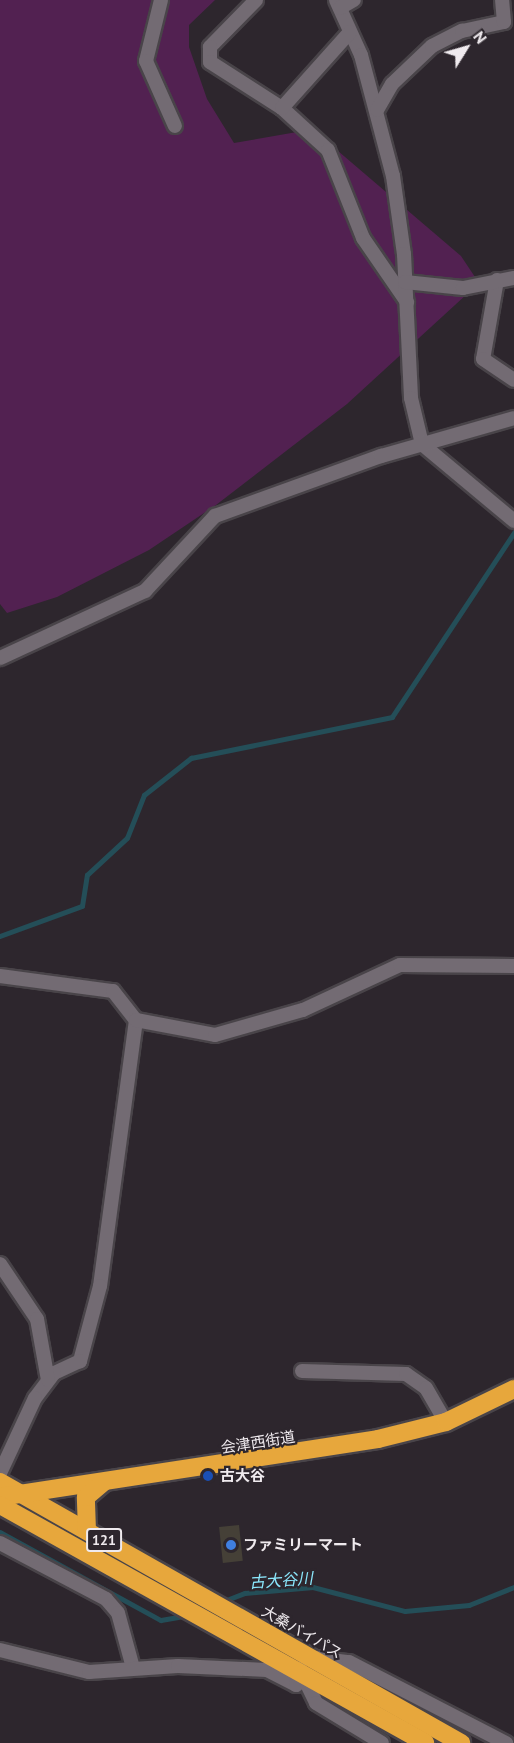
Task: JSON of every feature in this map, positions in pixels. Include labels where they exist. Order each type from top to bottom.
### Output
[{"type":"highway","name":"会津西街道","points":[[0,1497],[111,1479],[242,1464],[446,1422],[514,1389]]},
{"type":"highway","points":[[87,1531],[86,1497],[111,1479]]},
{"type":"highway","name":"大桑バイパス","points":[[0,1482],[461,1743]]},
{"type":"highway","name":"121","points":[[0,1505],[425,1743]]},
{"type":"street","points":[[161,0],[146,61],[175,126]]},
{"type":"street","points":[[256,0],[210,47],[210,62],[282,108],[328,150],[363,238],[407,302]]},
{"type":"street","points":[[354,0],[338,4],[377,110],[393,176],[407,302],[411,398],[422,444],[514,521]]},
{"type":"street","points":[[377,110],[392,84],[432,46],[462,31],[504,22],[502,0]]},
{"type":"street","points":[[282,108],[350,32]]},
{"type":"street","points":[[405,282],[463,288],[514,278]]},
{"type":"street","points":[[497,280],[483,359],[514,380]]},
{"type":"street","points":[[0,658],[145,591],[215,516],[422,444],[513,416]]},
{"type":"street","points":[[0,976],[113,991],[136,1020],[215,1035],[303,1010],[400,965],[514,966]]},
{"type":"street","points":[[0,1473],[48,1380],[80,1361],[100,1286],[136,1020]]},
{"type":"street","points":[[0,1264],[37,1319],[48,1380]]},
{"type":"street","points":[[302,1371],[405,1374],[426,1388],[446,1422]]},
{"type":"street","points":[[0,1543],[106,1599],[118,1613],[133,1668]]},
{"type":"street","points":[[295,1648],[303,1676],[316,1702],[382,1743]]},
{"type":"street","points":[[0,1650],[88,1672],[133,1668],[267,1670],[296,1685],[303,1676]]},
{"type":"street","points":[[312,1658],[349,1662],[506,1743]]},
{"type":"shaded area","points":[[0,0],[215,0],[189,25],[189,47],[207,99],[234,143],[297,132],[324,139],[461,256],[479,283],[347,404],[216,505],[149,550],[57,597],[7,613],[0,604]]},
{"type":"building","name":"ファミリーマート","points":[[239,1525],[243,1561],[223,1563],[219,1527]]},
{"type":"waterway","points":[[0,936],[82,906],[87,875],[127,838],[144,795],[191,758],[392,717],[514,533]]},
{"type":"waterway","name":"古大谷川","points":[[0,1532],[161,1620],[188,1615]]},
{"type":"waterway","name":"古大谷川","points":[[224,1601],[245,1593],[313,1587],[405,1611],[469,1605],[514,1587]]},
{"type":"place","name":"古大谷","points":[[208,1476]]},
{"type":"place","name":"ファミリーマート","points":[[231,1545]]}]
